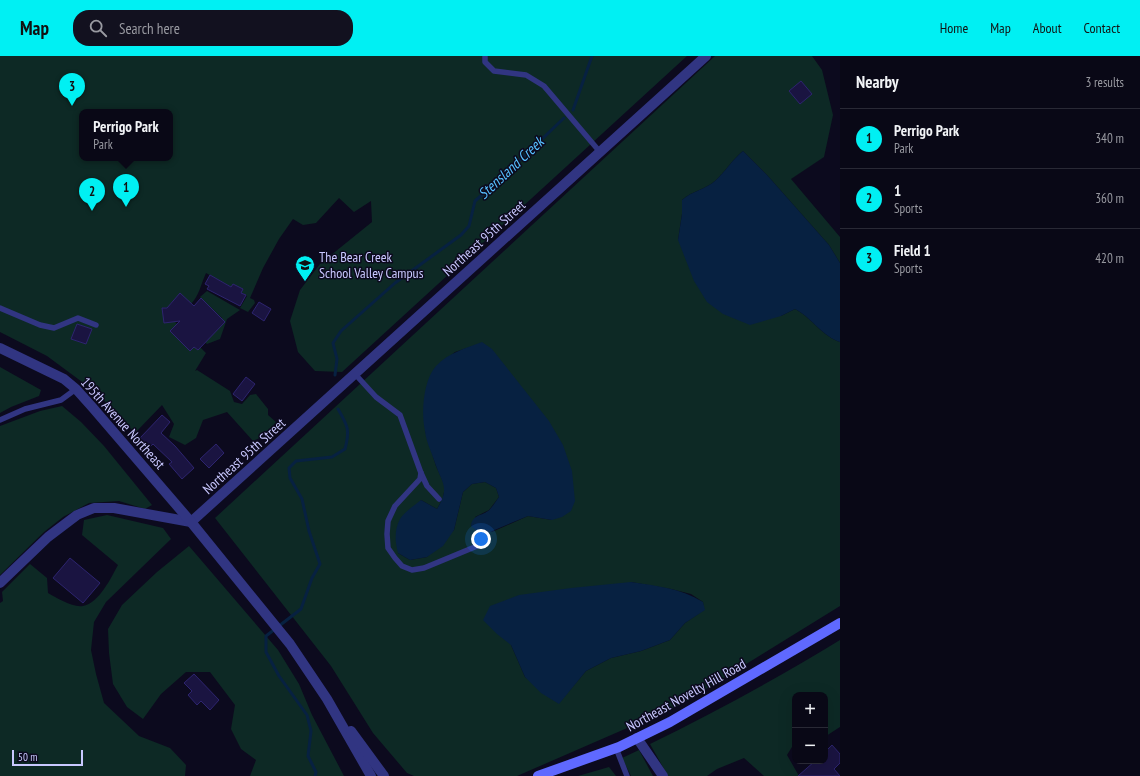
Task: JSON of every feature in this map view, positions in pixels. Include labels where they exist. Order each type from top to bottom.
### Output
[{"type":"main road","name":"Northeast Novelty Hill Road","points":[[538,776],[616,748],[670,722],[840,623]]},
{"type":"street","name":"Northeast 95th Street","points":[[192,522],[706,56]]},
{"type":"street","name":"195th Avenue Northeast","points":[[0,348],[64,379],[76,389],[192,522],[290,644],[327,699]]},
{"type":"street","points":[[0,583],[48,537],[77,515],[94,508],[114,508],[192,522]]},
{"type":"street","points":[[327,699],[335,722],[362,776]]},
{"type":"street","points":[[327,699],[371,776]]},
{"type":"street","points":[[327,699],[384,776]]},
{"type":"street","points":[[637,738],[663,776]]},
{"type":"lane","points":[[485,58],[485,62],[494,71],[526,75],[544,86],[600,152]]},
{"type":"lane","points":[[0,308],[40,325],[54,328],[78,318],[96,325]]},
{"type":"lane","points":[[355,374],[376,397],[400,415],[421,474],[427,486],[439,499]]},
{"type":"lane","points":[[0,420],[25,409],[61,400],[76,389]]},
{"type":"lane","points":[[421,474],[420,480],[395,506],[388,521],[388,548],[395,558],[402,566],[412,570],[424,568],[482,544]]},
{"type":"lane","points":[[616,748],[627,776]]},
{"type":"green space","points":[[0,56],[687,56],[342,372],[315,371],[298,352],[290,321],[300,290],[320,264],[372,222],[371,201],[354,212],[339,198],[316,223],[303,225],[293,219],[279,239],[263,268],[250,298],[254,300],[255,303],[248,312],[240,308],[247,296],[246,295],[206,273],[198,294],[191,304],[180,294],[170,304],[172,307],[162,308],[177,324],[170,331],[190,351],[194,347],[198,350],[200,347],[206,353],[195,371],[197,370],[230,391],[234,402],[242,404],[250,395],[256,394],[268,409],[268,415],[276,422],[264,436],[253,441],[227,412],[203,420],[196,438],[185,445],[169,437],[174,424],[162,405],[135,433],[97,393],[47,356],[0,332]]},
{"type":"green space","points":[[715,56],[812,56],[822,70],[833,115],[824,157],[791,179],[840,237],[840,263],[829,245],[767,175],[743,151],[715,181],[690,194],[682,200],[682,214],[678,240],[781,316],[795,309],[807,317],[828,336],[840,342],[840,606],[680,705],[517,776],[414,776],[407,773],[373,733],[331,666],[215,518]],"holes":[[[482,343],[552,520],[528,516],[492,532],[475,517],[489,510],[499,497],[496,488],[485,482],[472,484],[463,492],[454,530],[427,557],[410,560],[398,553],[421,500],[437,509],[443,498],[445,486],[436,466],[425,431],[436,367],[455,352]],[[631,582],[691,594],[703,602],[704,610],[685,623],[670,640],[641,651],[611,658],[586,671],[559,703],[525,677],[511,645]]]},
{"type":"green space","points":[[207,291],[240,310],[227,319],[220,339],[207,344],[193,330],[217,323],[222,318],[200,297]]},
{"type":"green space","points":[[0,367],[41,390],[39,396],[0,413]]},
{"type":"green space","points":[[62,406],[81,422],[104,446],[152,505],[145,509],[119,501],[89,503],[63,517],[44,532],[0,575],[0,426],[40,411]]},
{"type":"green space","points":[[107,515],[163,528],[171,539],[106,602],[94,622],[91,650],[104,703],[139,736],[170,748],[186,765],[185,776],[0,776],[0,603],[3,601],[2,592],[30,564],[47,578],[48,593],[75,606],[89,604],[104,589],[118,565],[82,535],[84,520]]},
{"type":"green space","points":[[189,546],[278,650],[299,684],[312,715],[344,776],[250,776],[256,760],[241,749],[231,729],[235,705],[210,672],[186,672],[161,694],[143,719],[127,707],[113,684],[108,629],[122,605],[157,572]]},
{"type":"green space","points":[[840,640],[840,727],[828,735],[828,692],[792,692],[792,747],[787,755],[799,776],[764,776],[744,758],[717,769],[707,776],[668,776],[650,744],[698,720],[793,668]]},
{"type":"green space","points":[[639,750],[653,776],[631,776],[622,758]]},
{"type":"green space","points":[[609,767],[616,776],[578,776]]},
{"type":"water","points":[[743,151],[767,175],[829,245],[840,263],[840,342],[828,336],[807,317],[795,309],[781,316],[750,325],[723,314],[707,302],[694,281],[678,240],[682,214],[682,200],[690,194],[715,181]]},
{"type":"water","points":[[482,342],[492,349],[549,421],[563,445],[572,471],[575,501],[571,511],[562,517],[552,520],[528,516],[485,534],[477,531],[471,526],[472,522],[477,516],[489,510],[499,497],[496,488],[485,482],[472,484],[463,492],[454,530],[443,546],[427,557],[410,560],[398,553],[396,532],[398,523],[407,511],[421,500],[437,509],[444,489],[427,442],[424,424],[423,406],[428,380],[436,366],[441,361],[458,351]]},
{"type":"water","points":[[631,582],[668,588],[694,597],[703,602],[705,610],[685,623],[670,640],[641,651],[611,658],[586,671],[559,704],[541,693],[525,677],[511,645],[483,620],[490,606],[519,595]]},
{"type":"building","points":[[801,81],[812,94],[800,104],[789,91]]},
{"type":"building","points":[[210,275],[231,287],[233,284],[243,289],[241,293],[246,295],[240,306],[207,289],[209,286],[205,284]]},
{"type":"building","points":[[180,293],[194,306],[201,298],[225,322],[198,350],[194,347],[190,351],[170,331],[180,321],[164,323],[162,308],[167,308]]},
{"type":"building","points":[[259,302],[271,309],[264,321],[252,313]]},
{"type":"building","points":[[77,324],[92,329],[86,344],[71,339]]},
{"type":"building","points":[[246,377],[255,384],[242,401],[233,394]]},
{"type":"building","points":[[162,415],[170,422],[161,433],[175,446],[194,468],[182,479],[169,464],[172,462],[153,444],[150,447],[140,438]]},
{"type":"building","points":[[216,444],[224,453],[209,468],[200,459]]},
{"type":"building","points":[[70,558],[100,583],[83,603],[53,578]]},
{"type":"building","points":[[194,674],[219,700],[210,710],[201,701],[197,705],[188,695],[192,691],[184,683]]},
{"type":"building","points":[[832,745],[840,754],[840,763],[834,769],[840,776],[798,776],[812,764],[828,764],[828,749]]},
{"type":"waterway","name":"Stensland Creek","points":[[573,110],[592,56]]},
{"type":"waterway","name":"Stensland Creek","points":[[335,375],[337,359],[333,343],[341,331],[395,283],[461,235],[469,226],[475,201],[564,118]]},
{"type":"waterway","name":"Stensland Creek","points":[[315,776],[316,772],[308,756],[311,731],[307,715],[279,676],[266,652],[266,636],[301,609],[312,578],[320,564],[309,531],[302,499],[290,478],[289,468],[296,461],[332,457],[345,449],[348,432],[338,409]]},
{"type":"place","name":"Field 1","points":[[72,106]]},
{"type":"place","name":"Perrigo Park","points":[[126,207]]},
{"type":"place","name":"1","points":[[92,211]]},
{"type":"place","name":"The Bear Creek School Valley Campus","points":[[305,282]]}]
